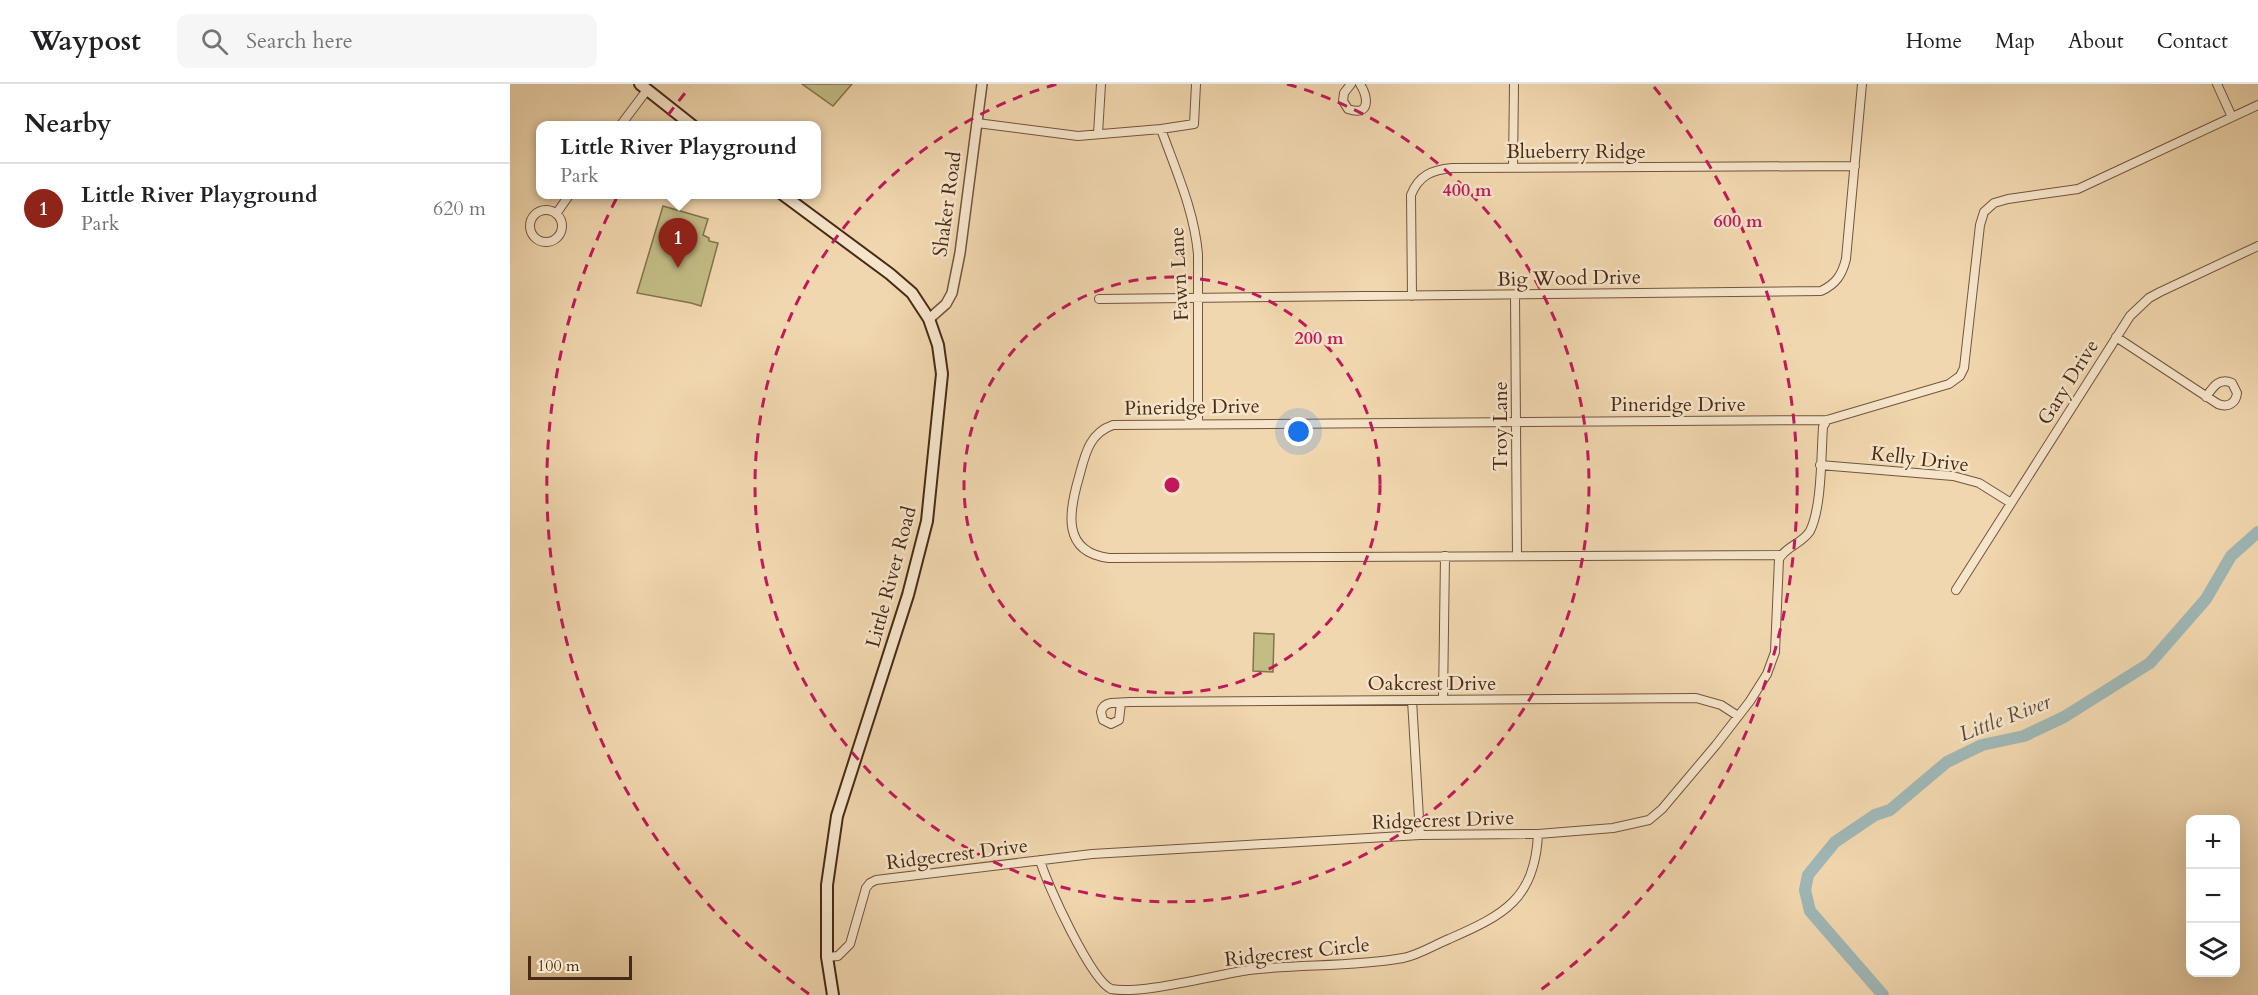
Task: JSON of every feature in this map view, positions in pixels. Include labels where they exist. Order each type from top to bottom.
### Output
[{"type":"main road","points":[[643,87],[687,121]]},
{"type":"main road","name":"Little River Road","points":[[787,199],[890,274],[912,293],[929,319],[938,345],[942,374],[927,521],[908,595],[837,816],[826,885],[827,957],[833,995]]},
{"type":"street","name":"Shaker Road","points":[[929,319],[946,304],[952,293],[982,84]]},
{"type":"street","points":[[1098,134],[1101,84]]},
{"type":"street","points":[[977,123],[1077,136],[1194,124],[1196,84]]},
{"type":"street","points":[[1350,84],[1344,93],[1343,101],[1346,107],[1356,111],[1363,108],[1367,101],[1366,93],[1360,84]]},
{"type":"street","points":[[1513,168],[1514,84]]},
{"type":"street","name":"Big Wood Drive","points":[[1099,299],[1821,291],[1840,277],[1846,259],[1862,84]]},
{"type":"street","points":[[2217,84],[2232,117],[2258,105]]},
{"type":"street","points":[[623,121],[643,87]]},
{"type":"street","name":"Pineridge Drive","points":[[1782,555],[1109,558],[1098,557],[1085,550],[1072,531],[1070,513],[1087,449],[1096,434],[1106,427],[1124,423],[1827,420],[1941,387],[1960,376],[1966,359],[1980,225],[1984,212],[1989,206],[2000,200],[2078,189],[2232,117]]},
{"type":"street","name":"Fawn Lane","points":[[1161,129],[1184,190],[1196,233],[1198,423]]},
{"type":"street","name":"Blueberry Ridge","points":[[1412,296],[1411,195],[1417,182],[1432,171],[1513,168],[1855,166]]},
{"type":"street","points":[[556,214],[567,199]]},
{"type":"street","points":[[541,211],[551,211],[556,214],[560,217],[562,227],[558,236],[550,241],[536,237],[531,228],[533,218],[541,211]]},
{"type":"street","name":"Gary Drive","points":[[1956,590],[2130,316],[2149,298],[2258,246]]},
{"type":"street","name":"Troy Lane","points":[[1515,295],[1517,556]]},
{"type":"street","points":[[2116,337],[2206,397]]},
{"type":"street","points":[[1782,555],[1799,544],[1813,523],[1817,504],[1822,427],[1827,420]]},
{"type":"street","name":"Kelly Drive","points":[[1820,465],[1953,476],[1979,483],[2011,503]]},
{"type":"street","name":"Ridgecrest Drive","points":[[827,957],[838,956],[850,944],[866,888],[870,883],[906,876],[1134,851],[1420,836],[1538,834],[1613,828],[1649,820],[1662,809],[1738,716],[1767,674],[1775,652],[1778,573],[1782,555]]},
{"type":"street","points":[[1443,700],[1445,556]]},
{"type":"street","name":"Oakcrest Drive","points":[[1122,703],[1696,698],[1720,705],[1738,716]]},
{"type":"street","points":[[1412,700],[1420,836]]},
{"type":"street","name":"Ridgecrest Circle","points":[[1040,860],[1046,878],[1075,938],[1102,984],[1119,993],[1142,993],[1248,970],[1382,960],[1423,951],[1488,922],[1512,904],[1526,886],[1533,872],[1537,856],[1538,834]]},
{"type":"shaded area","points":[[802,84],[852,84],[833,106]]},
{"type":"shaded area","points":[[663,206],[708,219],[703,235],[709,238],[709,241],[718,243],[701,306],[637,293]]},
{"type":"shaded area","points":[[1254,633],[1274,634],[1273,672],[1253,671]]},
{"type":"waterway","name":"Little River","points":[[1883,995],[1810,911],[1805,890],[1808,875],[1835,842],[1875,815],[1890,810],[1947,762],[1982,745],[2024,736],[2064,717],[2150,663],[2206,599],[2231,556],[2258,532]]},
{"type":"place","name":"Little River Playground","points":[[678,268]]}]
